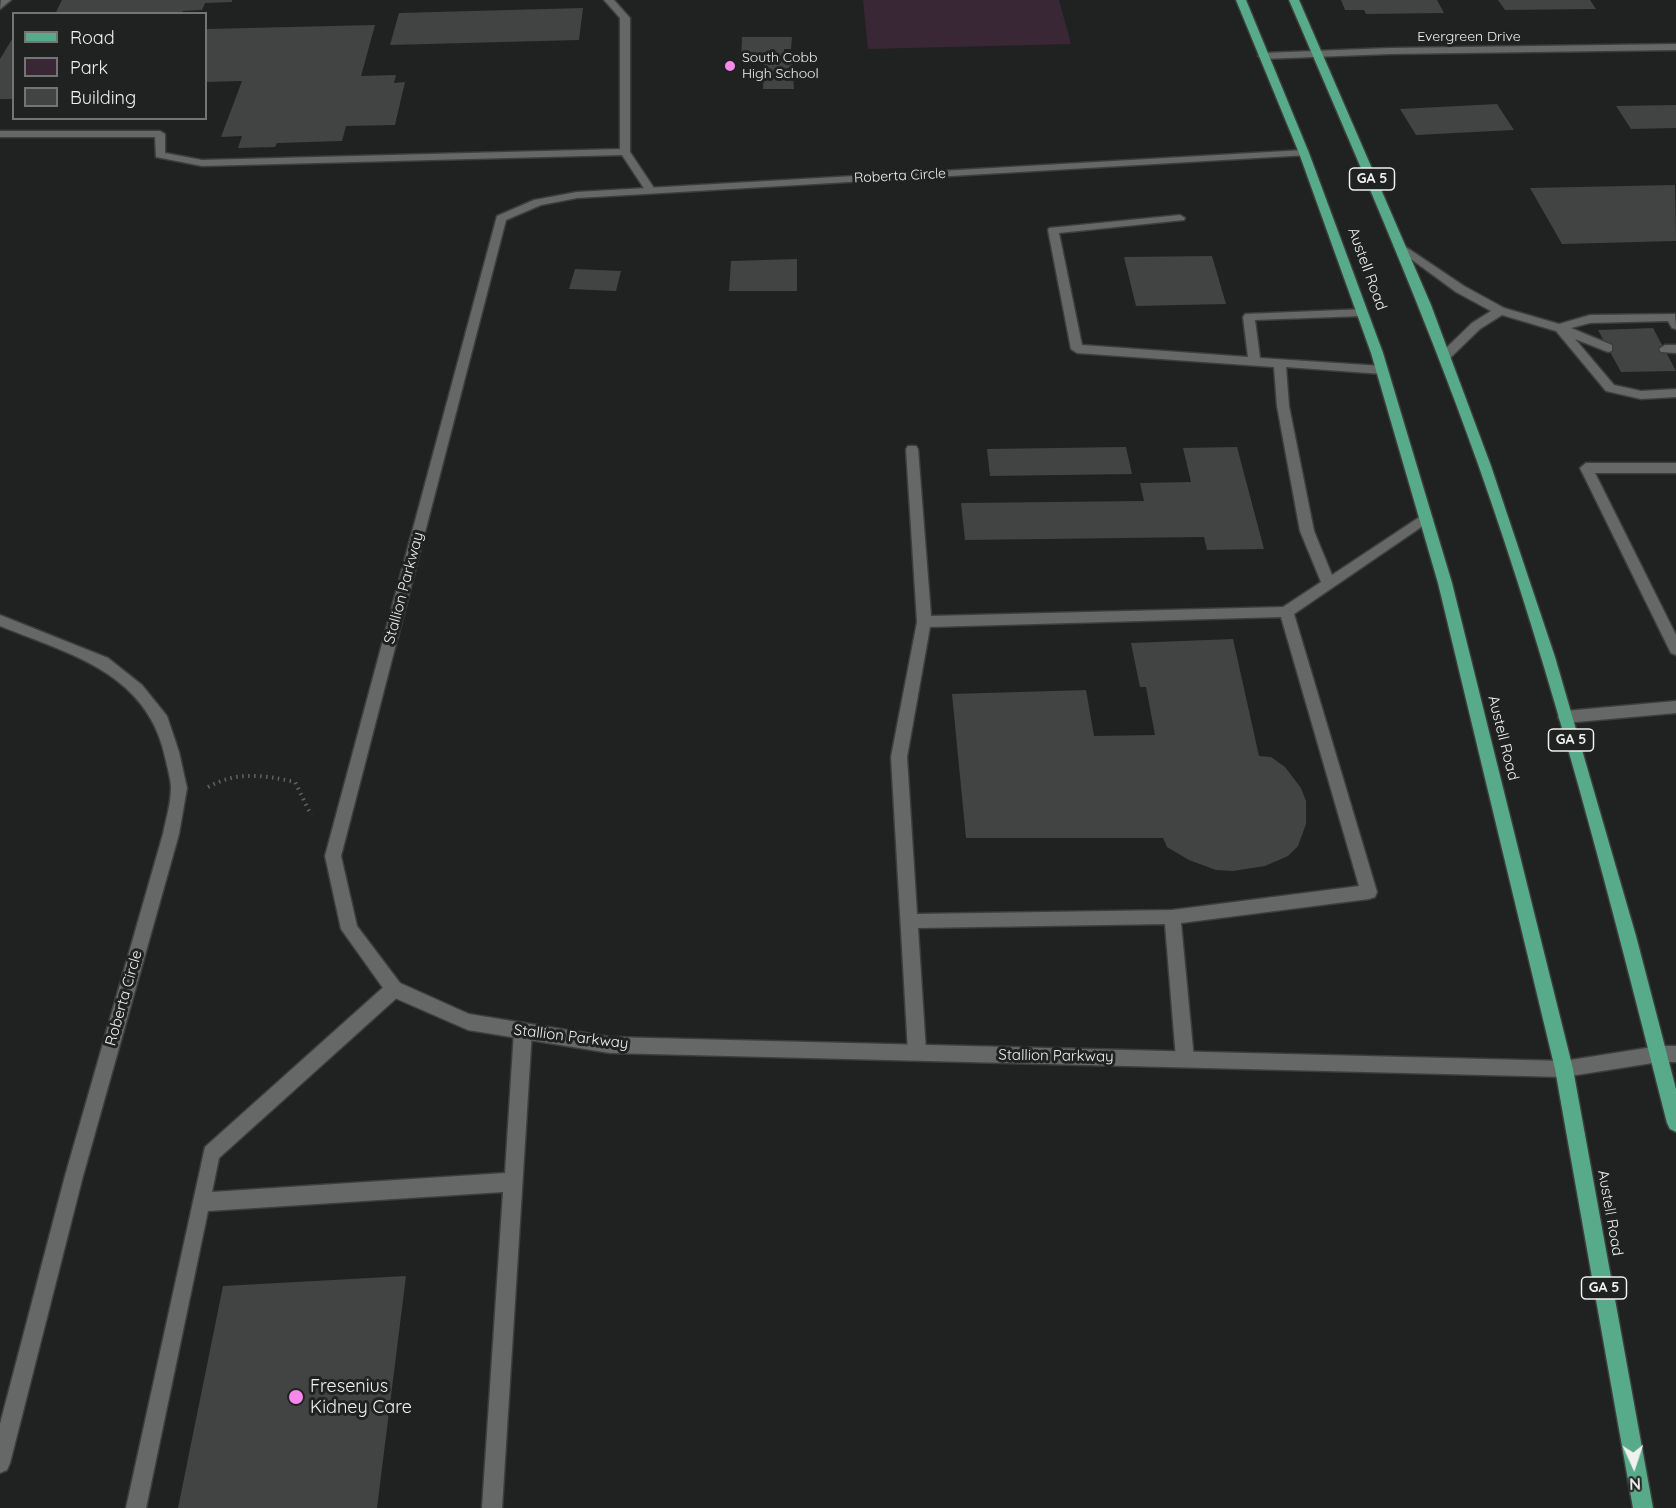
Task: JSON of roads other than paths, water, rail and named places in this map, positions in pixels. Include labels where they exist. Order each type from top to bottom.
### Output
[{"type":"main road","name":"Austell Road","points":[[1241,0],[1304,153],[1362,312],[1382,370],[1445,583],[1564,1069],[1643,1508]]},
{"type":"main road","name":"GA 5","points":[[1294,0],[1400,246],[1485,466],[1565,717],[1628,936],[1667,1054],[1676,1123]]},
{"type":"street","points":[[0,6],[6,0]]},
{"type":"street","points":[[609,0],[625,18],[624,152],[651,190]]},
{"type":"street","name":"Evergreen Drive","points":[[1263,56],[1676,47]]},
{"type":"street","points":[[0,134],[160,134],[160,155],[202,163],[624,152]]},
{"type":"street","name":"Roberta Circle","points":[[501,218],[517,208],[539,201],[578,195],[1304,153]]},
{"type":"street","name":"Stallion Parkway","points":[[501,218],[333,856],[349,929],[394,989],[468,1022],[610,1045],[1564,1069],[1667,1054]]},
{"type":"street","points":[[1180,218],[1053,230],[1077,349],[1382,370]]},
{"type":"street","points":[[1400,246],[1460,289],[1500,311],[1559,328],[1608,348]]},
{"type":"street","points":[[1444,357],[1476,326],[1500,311]]},
{"type":"street","points":[[1254,361],[1249,317],[1362,312]]},
{"type":"street","points":[[1559,328],[1590,319],[1613,318],[1671,317],[1676,325]]},
{"type":"street","points":[[1559,328],[1610,388],[1641,395],[1676,393]]},
{"type":"street","points":[[1280,363],[1283,406],[1307,531],[1328,583]]},
{"type":"street","points":[[912,449],[924,622],[899,757],[917,1052]]},
{"type":"street","points":[[1676,468],[1586,468],[1676,649]]},
{"type":"street","points":[[924,622],[1286,612],[1426,519]]},
{"type":"street","points":[[909,921],[1172,917],[1369,892],[1286,612]]},
{"type":"street","name":"Roberta Circle","points":[[0,620],[103,662],[137,689],[162,720],[172,752],[179,788],[171,834],[74,1176],[0,1463]]},
{"type":"street","points":[[1565,717],[1676,707]]},
{"type":"street","points":[[1172,917],[1185,1059]]},
{"type":"street","points":[[136,1508],[211,1153],[394,989]]},
{"type":"street","points":[[492,1508],[523,1031]]},
{"type":"street","points":[[201,1202],[513,1182]]},
{"type":"place","name":"South Cobb High School","points":[[730,66]]},
{"type":"place","name":"Fresenius Kidney Care","points":[[296,1397]]}]
